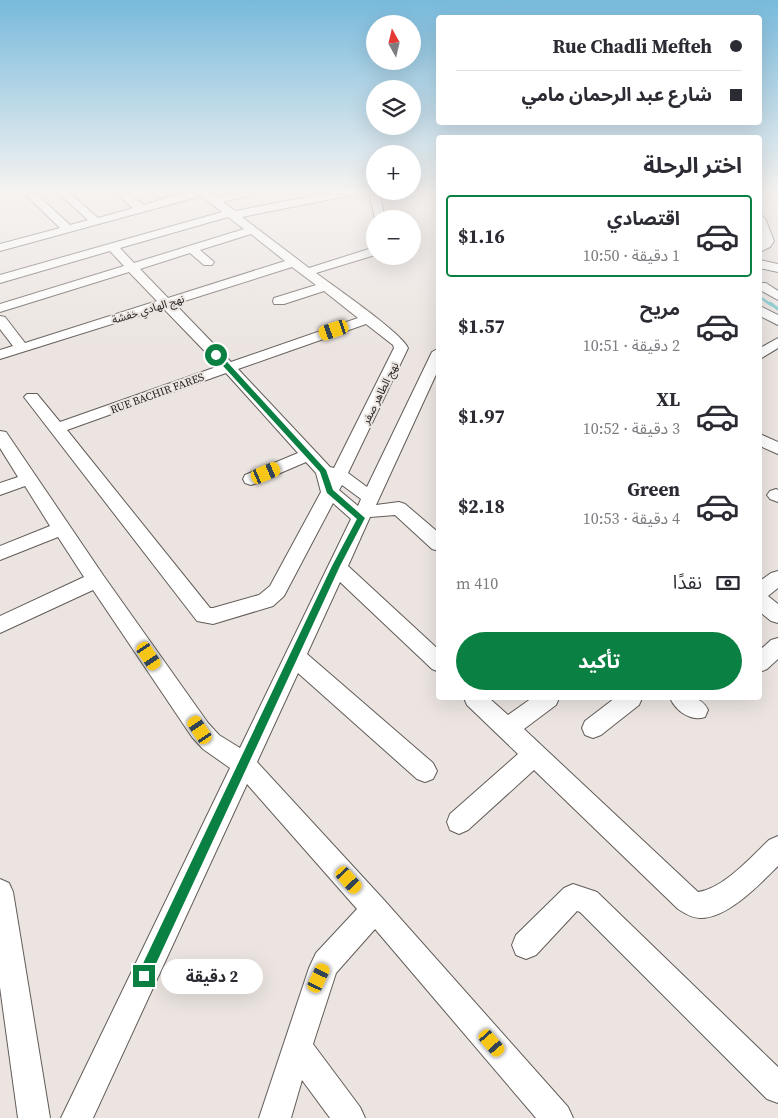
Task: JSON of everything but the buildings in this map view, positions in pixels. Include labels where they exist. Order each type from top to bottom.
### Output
[{"type":"street","points":[[0,279],[126,243]]},
{"type":"street","points":[[0,308],[211,243]]},
{"type":"street","name":"نهج الطاهر صفر","points":[[270,243],[399,343],[401,351],[331,473]]},
{"type":"street","points":[[112,247],[229,368],[308,455],[331,473],[366,509]]},
{"type":"street","points":[[192,249],[208,262]]},
{"type":"street","points":[[308,272],[366,254]]},
{"type":"street","name":"نهج الهادي خفشة","points":[[0,355],[295,262]]},
{"type":"street","points":[[762,264],[778,268]]},
{"type":"street","points":[[279,301],[326,286]]},
{"type":"street","points":[[762,286],[778,296]]},
{"type":"street","points":[[762,311],[778,321]]},
{"type":"street","name":"RUE BACHIR FARES","points":[[58,428],[369,318]]},
{"type":"street","points":[[0,320],[22,348]]},
{"type":"street","points":[[762,352],[778,342]]},
{"type":"street","points":[[77,1118],[336,566],[366,509],[436,358]]},
{"type":"street","points":[[32,397],[204,614],[213,616],[266,601],[277,591],[329,491],[331,473]]},
{"type":"street","points":[[0,436],[96,580],[200,730],[211,742],[244,764],[375,909],[557,1118]]},
{"type":"street","points":[[762,440],[778,449]]},
{"type":"street","points":[[251,479],[308,455]]},
{"type":"street","points":[[0,489],[29,479]]},
{"type":"street","points":[[329,491],[366,509],[377,511],[399,508],[436,541]]},
{"type":"street","points":[[0,553],[62,528]]},
{"type":"street","points":[[336,566],[435,654]]},
{"type":"street","points":[[766,607],[778,578]]},
{"type":"street","points":[[0,625],[96,580]]},
{"type":"street","points":[[762,661],[778,646]]},
{"type":"street","points":[[294,656],[424,771]]},
{"type":"street","points":[[477,700],[687,900],[698,905],[723,897],[778,849]]},
{"type":"street","points":[[507,729],[545,700]]},
{"type":"street","points":[[593,728],[628,700]]},
{"type":"street","points":[[459,822],[534,755]]},
{"type":"street","points":[[0,892],[34,1118]]},
{"type":"street","points":[[526,946],[572,897],[588,901],[778,1088]]},
{"type":"street","points":[[275,1118],[319,978],[326,964],[375,909]]},
{"type":"street","points":[[298,1049],[349,1118]]},
{"type":"waterway","points":[[762,298],[771,305]]},
{"type":"waterway","points":[[770,303],[778,309]]},
{"type":"route","points":[[144,976],[336,566],[361,518],[329,491],[324,471],[216,355]]}]
